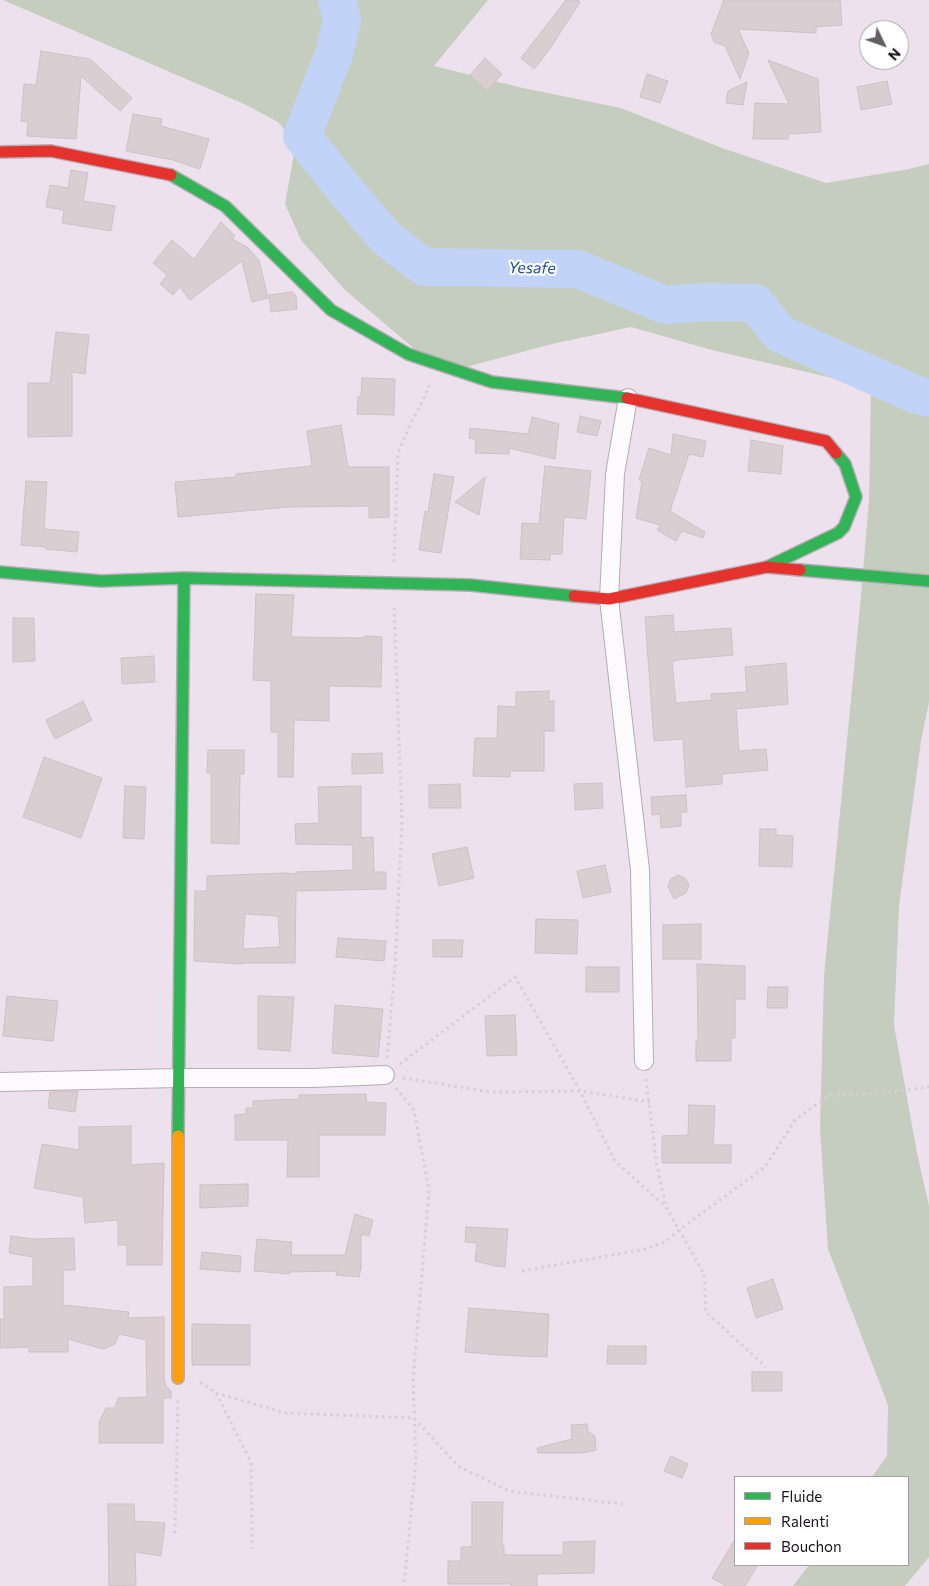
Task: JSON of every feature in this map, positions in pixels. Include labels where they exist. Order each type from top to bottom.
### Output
[{"type":"street","points":[[0,152],[51,151],[170,174],[225,206],[331,310],[408,354],[492,382],[628,398],[826,441],[845,464],[856,497],[844,526],[838,533],[767,567],[609,599],[470,585],[184,578],[101,581],[0,572]]},
{"type":"street","points":[[628,398],[615,474],[609,599],[640,870],[644,1061]]},
{"type":"street","points":[[767,567],[929,582]]},
{"type":"street","points":[[178,1372],[178,1078],[184,578]]},
{"type":"street","points":[[0,1082],[178,1078],[313,1078],[386,1075]]},
{"type":"path","points":[[404,1586],[416,1459],[413,1379],[430,1190],[414,1110],[386,1075],[395,966],[402,821],[393,583],[398,453],[425,396],[435,363]]},
{"type":"path","points":[[386,1075],[515,977],[580,1091],[615,1161],[666,1207]]},
{"type":"path","points":[[644,1061],[656,1166],[666,1207],[704,1274],[706,1312],[766,1366]]},
{"type":"path","points":[[386,1075],[491,1092],[580,1091],[650,1102]]},
{"type":"path","points":[[522,1271],[646,1249],[668,1241],[679,1230],[765,1167],[795,1120],[829,1095],[882,1093],[929,1087]]},
{"type":"path","points":[[175,1533],[178,1372],[216,1393],[286,1413],[414,1418],[458,1466],[508,1491],[623,1504]]},
{"type":"path","points":[[216,1393],[251,1462],[252,1549]]},
{"type":"green space","points":[[3,0],[488,0],[434,66],[523,88],[621,108],[722,148],[826,183],[929,164],[929,702],[921,741],[899,906],[894,1025],[917,1153],[929,1206],[929,1557],[905,1586],[793,1586],[808,1566],[909,1566],[909,1476],[873,1476],[887,1456],[888,1405],[828,1249],[820,1129],[824,976],[869,500],[871,387],[712,350],[631,327],[552,344],[466,367],[424,357],[345,290],[301,240],[285,204],[296,143],[278,122],[244,104]]},
{"type":"building","points":[[566,0],[578,0],[580,2],[549,50],[534,69],[521,58]]},
{"type":"building","points":[[724,0],[840,0],[842,25],[816,27],[816,33],[738,29],[749,53],[740,79],[725,46],[714,42],[711,34]]},
{"type":"building","points":[[41,51],[90,59],[132,98],[120,111],[81,76],[76,139],[27,136],[28,122],[21,121],[24,84],[36,85]]},
{"type":"building","points":[[485,58],[502,74],[487,91],[470,75]]},
{"type":"building","points":[[768,60],[818,79],[821,132],[789,134],[788,139],[753,139],[755,103],[789,104]]},
{"type":"building","points":[[647,74],[668,81],[660,103],[640,97]]},
{"type":"building","points":[[887,81],[892,104],[861,110],[857,87]]},
{"type":"building","points":[[747,82],[743,105],[726,103],[728,91]]},
{"type":"building","points":[[133,114],[162,119],[161,126],[209,139],[200,169],[173,160],[126,151]]},
{"type":"building","points":[[71,170],[88,173],[83,201],[115,206],[111,231],[62,223],[64,210],[46,207],[50,185],[68,188]]},
{"type":"building","points":[[221,222],[235,236],[232,239],[247,247],[259,260],[268,298],[252,302],[242,261],[190,300],[180,287],[173,295],[160,284],[167,275],[153,263],[172,240],[194,259]]},
{"type":"building","points":[[292,292],[296,296],[297,309],[271,312],[269,295]]},
{"type":"building","points":[[56,332],[89,335],[85,374],[72,372],[72,436],[28,437],[28,383],[50,383]]},
{"type":"building","points":[[362,378],[395,379],[394,415],[357,414],[358,397],[361,397]]},
{"type":"building","points":[[580,416],[601,421],[597,436],[577,432]]},
{"type":"building","points":[[532,417],[559,424],[555,459],[509,448],[509,454],[475,453],[476,440],[469,438],[470,428],[528,434]]},
{"type":"building","points":[[341,425],[348,467],[389,467],[389,517],[369,518],[369,506],[288,507],[178,517],[175,482],[236,477],[236,474],[312,466],[307,431]]},
{"type":"building","points":[[673,434],[706,441],[703,457],[689,454],[670,511],[705,532],[703,538],[682,531],[676,541],[657,530],[660,525],[636,518],[642,481],[639,480],[649,448],[671,455]]},
{"type":"building","points":[[751,440],[783,446],[781,474],[748,471]]},
{"type":"building","points":[[545,466],[591,471],[586,519],[564,517],[562,554],[550,554],[550,560],[520,559],[522,523],[539,524]]},
{"type":"building","points":[[434,474],[454,477],[441,553],[419,550],[425,511],[428,512]]},
{"type":"building","points":[[485,477],[479,515],[455,502]]},
{"type":"building","points":[[26,481],[47,482],[44,529],[79,532],[77,552],[21,545]]},
{"type":"building","points":[[256,594],[294,595],[291,637],[382,637],[381,687],[329,686],[329,721],[294,720],[293,777],[278,777],[278,732],[271,732],[271,681],[253,680]]},
{"type":"building","points":[[673,615],[674,632],[731,628],[733,655],[672,661],[676,703],[712,700],[711,694],[747,692],[745,667],[786,663],[788,704],[736,709],[739,751],[766,749],[768,770],[722,774],[722,784],[686,787],[683,739],[654,741],[645,617]]},
{"type":"building","points":[[13,618],[34,618],[35,661],[13,662]]},
{"type":"building","points":[[154,656],[155,682],[122,684],[121,658]]},
{"type":"building","points":[[549,691],[549,702],[554,701],[554,731],[544,731],[544,771],[510,771],[510,777],[473,776],[475,738],[497,738],[498,706],[516,707],[516,692]]},
{"type":"building","points":[[83,701],[92,720],[55,739],[46,720]]},
{"type":"building","points":[[208,750],[244,750],[244,774],[240,774],[239,844],[211,843],[211,773],[207,773]]},
{"type":"building","points":[[382,753],[383,773],[352,774],[352,754]]},
{"type":"building","points":[[44,757],[102,778],[81,838],[23,817]]},
{"type":"building","points":[[602,783],[603,808],[575,810],[574,784]]},
{"type":"building","points":[[460,784],[461,808],[429,808],[429,785]]},
{"type":"building","points":[[125,786],[146,787],[144,839],[123,838]]},
{"type":"building","points":[[361,786],[361,838],[373,837],[374,872],[386,872],[386,889],[296,891],[295,963],[242,964],[194,961],[195,891],[207,891],[207,876],[296,874],[296,872],[353,870],[353,845],[296,844],[295,824],[319,823],[318,787]],"holes":[[[245,914],[278,916],[280,947],[243,949]]]},
{"type":"building","points":[[686,795],[687,812],[681,812],[681,826],[661,828],[660,814],[652,815],[651,797]]},
{"type":"building","points":[[760,829],[776,829],[776,835],[793,836],[792,867],[759,866]]},
{"type":"building","points":[[467,847],[474,878],[439,886],[432,854]]},
{"type":"building","points":[[605,865],[611,892],[583,898],[577,871]]},
{"type":"building","points":[[678,875],[685,878],[689,885],[686,893],[674,899],[668,886],[671,879]]},
{"type":"building","points":[[536,919],[578,920],[577,954],[535,953]]},
{"type":"building","points":[[701,924],[701,959],[663,959],[663,925]]},
{"type":"building","points":[[338,938],[386,941],[384,961],[336,957]]},
{"type":"building","points":[[433,940],[463,940],[462,957],[433,957]]},
{"type":"building","points":[[697,964],[745,966],[745,999],[735,999],[735,1038],[731,1038],[731,1061],[696,1061],[696,1041],[698,1041]]},
{"type":"building","points":[[586,967],[619,967],[619,992],[586,992]]},
{"type":"building","points":[[768,987],[788,987],[787,1008],[767,1008]]},
{"type":"building","points":[[7,996],[58,1001],[53,1041],[3,1036]]},
{"type":"building","points":[[258,996],[294,997],[290,1051],[258,1049]]},
{"type":"building","points":[[335,1005],[383,1009],[378,1057],[332,1053]]},
{"type":"building","points":[[515,1015],[517,1055],[487,1056],[485,1016]]},
{"type":"building","points":[[78,1091],[75,1112],[48,1108],[50,1092]]},
{"type":"building","points":[[366,1094],[366,1102],[386,1103],[385,1135],[319,1135],[319,1177],[287,1177],[288,1140],[235,1140],[235,1115],[246,1114],[246,1108],[253,1108],[253,1101],[299,1099],[299,1095]]},
{"type":"building","points":[[689,1105],[715,1106],[713,1145],[731,1145],[731,1163],[662,1163],[662,1136],[688,1135]]},
{"type":"building","points":[[131,1126],[131,1165],[164,1163],[162,1265],[127,1265],[127,1245],[118,1245],[118,1220],[85,1223],[83,1197],[34,1188],[42,1144],[79,1150],[79,1127]]},
{"type":"building","points":[[248,1184],[248,1206],[200,1208],[200,1185]]},
{"type":"building","points":[[355,1214],[373,1220],[369,1236],[361,1234],[361,1268],[359,1277],[336,1275],[337,1271],[289,1272],[289,1274],[254,1271],[257,1239],[292,1242],[291,1255],[345,1255]]},
{"type":"building","points":[[466,1227],[508,1229],[505,1267],[475,1261],[477,1243],[465,1242]]},
{"type":"building","points":[[11,1236],[33,1239],[74,1238],[75,1270],[63,1270],[63,1305],[129,1312],[128,1318],[164,1317],[164,1378],[166,1386],[171,1391],[171,1398],[163,1398],[163,1443],[99,1443],[99,1422],[106,1408],[115,1408],[118,1398],[147,1397],[146,1340],[119,1334],[115,1344],[103,1349],[68,1339],[68,1352],[29,1352],[29,1347],[0,1348],[0,1319],[4,1319],[4,1287],[33,1286],[33,1257],[9,1253]]},
{"type":"building","points":[[202,1252],[241,1256],[240,1272],[200,1269]]},
{"type":"building","points":[[773,1279],[783,1309],[756,1318],[747,1288]]},
{"type":"building","points":[[469,1308],[549,1314],[547,1357],[465,1352]]},
{"type":"building","points":[[192,1324],[250,1325],[250,1365],[192,1365]]},
{"type":"building","points":[[608,1346],[646,1346],[646,1364],[607,1364]]},
{"type":"building","points":[[752,1372],[782,1372],[782,1391],[752,1391]]},
{"type":"building","points":[[587,1424],[588,1432],[595,1436],[596,1450],[582,1453],[538,1453],[537,1448],[572,1439],[571,1425]]},
{"type":"building","points":[[671,1456],[688,1464],[682,1478],[664,1471]]},
{"type":"building","points":[[472,1502],[503,1502],[502,1546],[504,1546],[504,1555],[563,1555],[563,1542],[595,1541],[594,1573],[537,1574],[537,1586],[448,1584],[448,1561],[461,1561],[461,1547],[472,1547]]},
{"type":"building","points":[[108,1504],[134,1504],[135,1521],[165,1523],[161,1556],[135,1552],[136,1585],[109,1586]]},
{"type":"building","points":[[734,1541],[734,1566],[757,1566],[745,1586],[726,1586],[712,1578]]},
{"type":"waterway","name":"Yesafe","points":[[337,0],[342,20],[334,54],[302,136],[386,238],[424,267],[578,269],[665,305],[706,302],[755,303],[780,334],[917,395],[929,398]]},
{"type":"traffic: fast","points":[[171,175],[225,206],[331,310],[408,354],[492,382],[627,398]]},
{"type":"traffic: fast","points":[[767,567],[838,533],[844,527],[856,497],[845,464],[836,453]]},
{"type":"traffic: fast","points":[[800,570],[929,581]]},
{"type":"traffic: fast","points":[[0,572],[101,581],[184,578],[470,585],[574,596]]},
{"type":"traffic: fast","points":[[178,1136],[184,578]]},
{"type":"traffic: slow","points":[[178,1136],[178,1378]]},
{"type":"traffic: jam","points":[[0,152],[51,151],[171,175]]},
{"type":"traffic: jam","points":[[627,398],[826,441],[836,453]]},
{"type":"traffic: jam","points":[[574,596],[609,599],[767,567],[800,570]]}]
